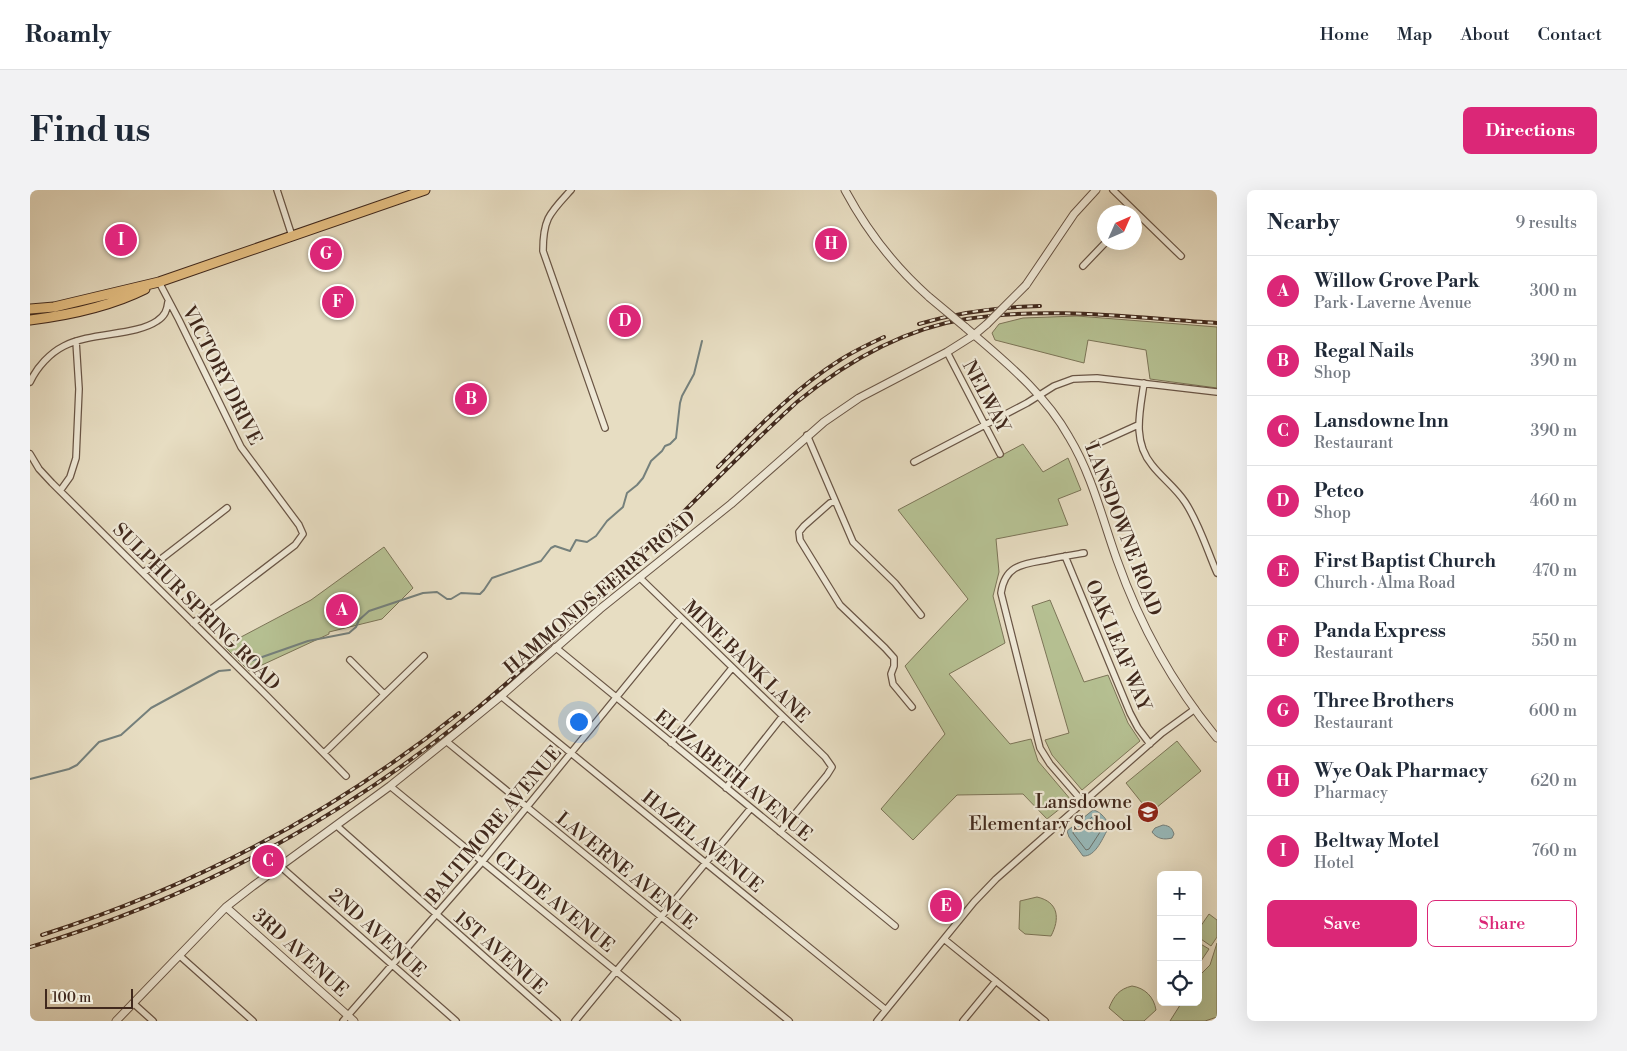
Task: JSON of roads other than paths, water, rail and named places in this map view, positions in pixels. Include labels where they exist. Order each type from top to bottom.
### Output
[{"type":"main road","points":[[30,310],[54,307],[159,282],[425,190]]},
{"type":"main road","points":[[30,320],[84,311],[116,302],[159,282]]},
{"type":"street","points":[[277,190],[292,236]]},
{"type":"street","points":[[571,190],[550,213],[546,221],[543,230],[543,251],[605,428]]},
{"type":"street","name":"LANSDOWNE ROAD","points":[[845,190],[876,241],[904,274],[1021,377],[1039,395],[1058,419],[1078,452],[1097,497],[1117,560],[1138,615],[1172,677],[1217,738]]},
{"type":"street","name":"HAMMONDS FERRY ROAD","points":[[116,1021],[226,907],[337,826],[446,741],[501,696],[555,647],[730,504],[808,435],[859,398],[947,352],[974,335],[987,324],[1026,285],[1074,214],[1096,190]]},
{"type":"street","points":[[1113,190],[1128,205]]},
{"type":"street","points":[[1142,219],[1181,256]]},
{"type":"street","points":[[1083,266],[1098,250]]},
{"type":"street","points":[[30,382],[39,367],[64,346],[76,341],[148,326],[162,318],[167,310],[168,302],[159,282]]},
{"type":"street","name":"VICTORY DRIVE","points":[[168,302],[179,320],[241,447],[295,519],[303,534],[295,545],[194,623]]},
{"type":"street","points":[[60,491],[70,477],[76,458],[79,389],[76,341]]},
{"type":"street","name":"NELWAY","points":[[947,352],[1000,454]]},
{"type":"street","points":[[914,462],[1063,382],[1084,378],[1217,392]]},
{"type":"street","points":[[1144,384],[1138,425],[1147,459],[1187,505],[1217,573]]},
{"type":"street","points":[[1094,446],[1138,425]]},
{"type":"street","points":[[808,435],[853,542],[894,583],[921,615]]},
{"type":"street","name":"SULPHUR SPRING ROAD","points":[[30,454],[40,469],[60,491],[346,776]]},
{"type":"street","points":[[835,502],[830,503],[804,526],[799,532],[800,540],[840,605],[894,658],[891,674],[893,684],[912,707]]},
{"type":"street","points":[[143,573],[227,508]]},
{"type":"street","points":[[1083,802],[1050,764],[1040,748],[1001,593],[1008,573],[1018,566],[1084,553]]},
{"type":"street","name":"OAK LEAF WAY","points":[[1065,556],[1130,713],[1150,744]]},
{"type":"street","name":"MINE BANK LANE","points":[[639,577],[825,757],[832,767],[780,832]]},
{"type":"street","name":"BALTIMORE AVENUE","points":[[346,1018],[437,916],[681,618]]},
{"type":"street","name":"ELIZABETH AVENUE","points":[[555,647],[895,926]]},
{"type":"street","points":[[324,753],[424,656]]},
{"type":"street","points":[[350,660],[384,694]]},
{"type":"street","points":[[671,742],[732,668]]},
{"type":"street","name":"HAZEL AVENUE","points":[[501,696],[886,1010]]},
{"type":"street","points":[[877,1021],[996,879],[1150,744],[1195,710]]},
{"type":"street","points":[[726,788],[782,717]]},
{"type":"street","name":"LAVERNE AVENUE","points":[[446,741],[789,1021]]},
{"type":"street","name":"CLYDE AVENUE","points":[[390,786],[677,1021]]},
{"type":"street","points":[[575,1021],[751,808]]},
{"type":"street","name":"1ST AVENUE","points":[[337,826],[557,1021]]},
{"type":"street","name":"2ND AVENUE","points":[[280,866],[456,1021]]},
{"type":"street","name":"3RD AVENUE","points":[[226,907],[346,1018],[354,1021]]},
{"type":"street","points":[[944,939],[1045,1021]]},
{"type":"street","points":[[180,956],[253,1021]]},
{"type":"street","points":[[963,1021],[996,981]]},
{"type":"street","points":[[133,1003],[153,1021]]},
{"type":"water","points":[[1093,810],[1103,816],[1109,827],[1095,850],[1083,856],[1069,837],[1067,831]]},
{"type":"water","points":[[1163,825],[1171,829],[1174,834],[1172,838],[1161,838],[1152,832],[1155,828]]},
{"type":"waterway","points":[[245,663],[308,641],[349,633],[369,611],[423,593],[437,592],[447,599],[451,599],[461,593],[480,594],[492,578],[541,561],[551,548],[555,546],[570,551],[576,540],[587,542],[596,536],[607,521],[623,507],[627,493],[643,478],[651,461],[665,446],[676,438],[680,403],[694,374],[702,341]]},
{"type":"waterway","points":[[30,779],[69,769],[77,765],[99,742],[121,735],[151,708],[219,671],[230,670]]},
{"type":"railway","points":[[919,324],[979,311],[1040,306]]},
{"type":"railway","points":[[30,947],[95,926],[158,902],[219,874],[279,843],[338,809],[394,772],[449,731],[539,654],[797,402],[835,374],[876,349],[898,339],[943,324],[997,315],[1029,313],[1092,314],[1217,323]]},
{"type":"railway","points":[[718,467],[776,410],[823,371],[845,357],[884,337]]},
{"type":"railway","points":[[42,935],[98,916],[153,894],[208,870],[261,843],[363,783],[459,713]]},
{"type":"place","name":"Beltway Motel","points":[[121,240]]},
{"type":"place","name":"Wye Oak Pharmacy","points":[[831,244]]},
{"type":"place","name":"Three Brothers","points":[[326,254]]},
{"type":"place","name":"Panda Express","points":[[338,302]]},
{"type":"place","name":"Petco","points":[[625,321]]},
{"type":"place","name":"Regal Nails","points":[[471,399]]},
{"type":"place","name":"Willow Grove Park","points":[[342,610]]},
{"type":"place","name":"Lansdowne Elementary School","points":[[1148,812]]},
{"type":"place","name":"Lansdowne Inn","points":[[268,861]]},
{"type":"place","name":"First Baptist Church","points":[[946,906]]}]
